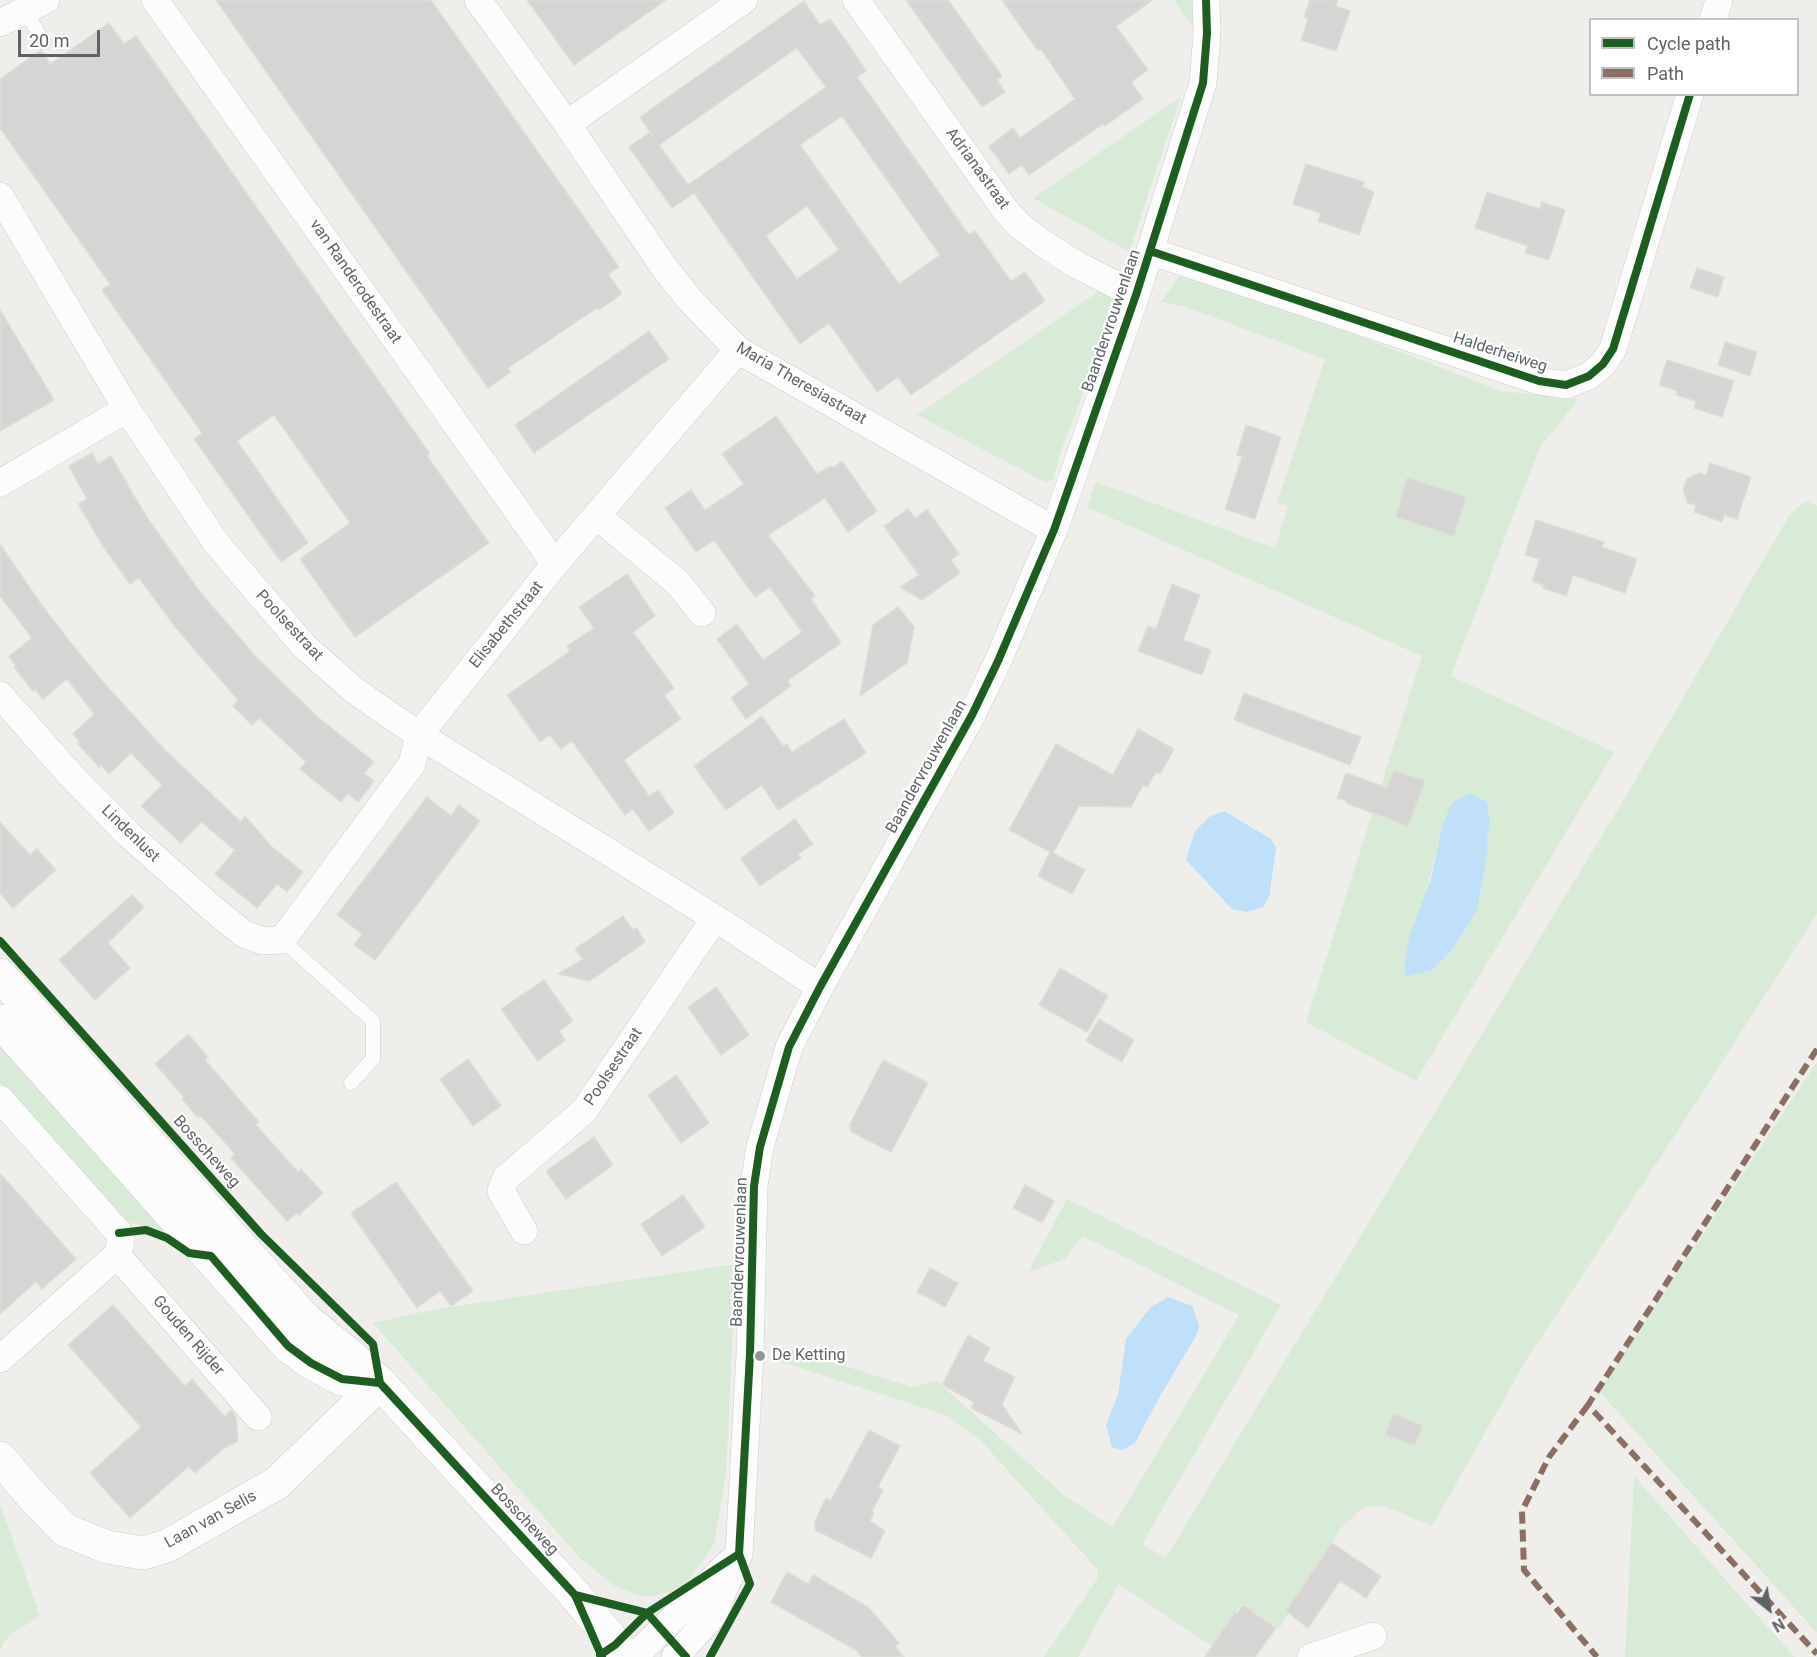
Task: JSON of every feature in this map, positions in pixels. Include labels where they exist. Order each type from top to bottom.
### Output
[{"type":"main road","name":"Bosscheweg","points":[[0,975],[305,1319],[380,1383],[575,1595],[626,1657]]},
{"type":"main road","points":[[0,1021],[288,1346],[311,1363],[342,1379],[380,1383]]},
{"type":"main road","name":"Laan van Selis","points":[[0,1458],[65,1530],[107,1547],[143,1553],[167,1546],[277,1483],[380,1383]]},
{"type":"street","name":"van Randerodestraat","points":[[155,0],[555,564]]},
{"type":"street","name":"Maria Theresiastraat","points":[[478,0],[567,123],[663,266],[690,300],[738,350],[1054,530]]},
{"type":"street","points":[[567,123],[744,0]]},
{"type":"street","name":"Adrianastraat","points":[[856,0],[1006,211],[1020,226],[1077,265],[1136,295]]},
{"type":"street","name":"Baandervrouwenlaan","points":[[675,1657],[713,1615],[739,1554],[750,1354],[754,1186],[760,1147],[789,1047],[820,987],[972,715],[998,661],[1054,530],[1136,295],[1203,83],[1207,33],[1206,0]]},
{"type":"street","points":[[1714,18],[1719,0]]},
{"type":"street","points":[[0,23],[35,5]]},
{"type":"street","name":"Halderheiweg","points":[[1150,251],[1539,381],[1566,386],[1589,376],[1603,364],[1613,349],[1689,96]]},
{"type":"street","name":"Poolsestraat","points":[[0,196],[127,409],[218,543],[304,646],[355,691],[419,735],[715,918],[820,987]]},
{"type":"street","name":"Elisabethstraat","points":[[419,735],[555,564],[738,350]]},
{"type":"street","points":[[0,483],[127,409]]},
{"type":"street","points":[[597,516],[678,583],[702,613]]},
{"type":"street","name":"Lindenlust","points":[[0,695],[66,770],[128,834],[205,902],[244,934],[263,941],[282,940]]},
{"type":"street","points":[[282,940],[412,764],[419,735]]},
{"type":"street","name":"Poolsestraat","points":[[524,1232],[501,1191],[506,1178],[584,1111],[715,918]]},
{"type":"street","points":[[0,1099],[119,1233],[121,1242],[117,1255],[0,1359]]},
{"type":"street","name":"Gouden Rijder","points":[[117,1255],[258,1417]]},
{"type":"street","points":[[634,1657],[739,1554]]},
{"type":"street","points":[[1311,1657],[1373,1636]]},
{"type":"lane","points":[[35,5],[44,41]]},
{"type":"lane","points":[[282,940],[373,1021],[373,1059],[351,1083]]},
{"type":"green space","points":[[1174,0],[1201,0],[1200,37]]},
{"type":"green space","points":[[1181,97],[1129,252],[1033,198]]},
{"type":"green space","points":[[1182,272],[1338,328],[1501,391],[1579,399],[1540,447],[1451,676],[1614,752],[1416,1081],[1306,1022],[1422,656],[1087,507],[1096,482],[1275,548],[1288,506],[1277,503],[1325,359],[1186,307],[1161,302]],"holes":[[[1490,823],[1486,845],[1452,950],[1432,970],[1406,977],[1442,827]]]},
{"type":"green space","points":[[1105,287],[1112,299],[1086,386],[1061,451],[1053,480],[1045,482],[917,415]]},
{"type":"green space","points":[[1806,501],[1817,506],[1817,914],[1527,1359],[1432,1526],[1385,1506],[1363,1507],[1341,1528],[1279,1629],[1241,1604],[1212,1646],[1119,1584],[1078,1657],[1044,1657],[1097,1579],[1098,1570],[980,1440],[946,1415],[779,1361],[781,1351],[793,1350],[912,1387],[937,1381],[1065,1496],[1113,1527],[1239,1315],[1083,1236],[1065,1259],[1028,1272],[1067,1199],[1281,1305],[1142,1544],[1166,1558],[1633,784],[1790,514]]},
{"type":"green space","points":[[0,1029],[169,1234],[123,1221],[0,1083]]},
{"type":"green space","points":[[1817,1062],[1817,1633],[1599,1391]]},
{"type":"green space","points":[[736,1264],[726,1473],[714,1544],[687,1582],[667,1593],[643,1597],[616,1587],[579,1557],[373,1323],[431,1310]]},
{"type":"green space","points":[[1634,1476],[1763,1622],[1795,1657],[1625,1657]]},
{"type":"green space","points":[[0,1504],[40,1616],[10,1635],[0,1651]]},
{"type":"water","points":[[1470,793],[1487,802],[1490,823],[1477,910],[1452,950],[1432,970],[1406,977],[1404,966],[1410,935],[1431,879],[1442,827],[1451,804]]},
{"type":"water","points":[[1224,811],[1271,839],[1276,848],[1269,897],[1263,907],[1247,912],[1232,909],[1186,860],[1195,831],[1209,817]]},
{"type":"water","points":[[1168,1297],[1192,1306],[1199,1325],[1197,1334],[1135,1443],[1122,1450],[1112,1447],[1106,1425],[1118,1395],[1126,1339],[1150,1308]]},
{"type":"building","points":[[216,0],[431,0],[619,267],[608,274],[622,294],[599,310],[597,308],[508,368],[511,372],[488,388]]},
{"type":"building","points":[[527,0],[666,0],[574,65]]},
{"type":"building","points":[[906,0],[948,0],[1002,76],[997,80],[1005,92],[982,107]]},
{"type":"building","points":[[1002,0],[1153,0],[1116,26],[1148,70],[1131,82],[1143,99],[1029,175],[1022,165],[1009,174],[989,146],[1013,128],[1020,138],[1075,99],[1041,49],[1038,51]]},
{"type":"building","points":[[1310,0],[1338,0],[1336,6],[1350,11],[1336,51],[1301,40],[1308,19],[1304,17]]},
{"type":"building","points":[[804,1],[820,25],[830,19],[846,41],[866,71],[857,77],[969,235],[975,231],[1011,281],[1025,272],[1045,301],[911,395],[898,377],[877,392],[829,323],[800,344],[694,193],[672,208],[629,147],[650,132],[655,139],[640,117]],"holes":[[[797,48],[826,87],[688,185],[659,145]],[[842,116],[940,255],[899,284],[800,145]],[[807,206],[839,250],[797,279],[766,236]]]},
{"type":"building","points":[[109,23],[124,44],[136,36],[430,454],[427,456],[489,543],[355,637],[300,559],[350,523],[274,415],[237,441],[308,543],[281,562],[194,439],[202,433],[102,290],[110,284],[0,128],[0,79],[41,50],[50,64]]},
{"type":"building","points":[[1306,164],[1364,182],[1362,187],[1374,192],[1359,235],[1318,221],[1321,213],[1293,204]]},
{"type":"building","points":[[1487,192],[1540,209],[1542,202],[1565,210],[1549,260],[1525,253],[1528,246],[1475,228]]},
{"type":"building","points":[[1697,268],[1724,277],[1718,297],[1690,288]]},
{"type":"building","points":[[0,310],[54,400],[0,431]]},
{"type":"building","points":[[649,331],[669,359],[534,453],[515,425]]},
{"type":"building","points":[[1725,342],[1757,352],[1750,376],[1718,365]]},
{"type":"building","points":[[1667,360],[1734,381],[1722,417],[1694,408],[1696,401],[1676,395],[1678,391],[1659,385]]},
{"type":"building","points":[[776,416],[817,474],[831,466],[833,468],[842,461],[877,511],[848,532],[825,498],[768,535],[815,596],[811,599],[841,643],[787,681],[791,686],[746,719],[731,698],[749,684],[717,639],[737,624],[763,660],[802,632],[770,587],[755,597],[714,540],[696,552],[665,508],[691,490],[705,510],[744,484],[722,454]]},
{"type":"building","points":[[1246,425],[1281,437],[1255,519],[1225,509],[1242,456],[1237,455]]},
{"type":"building","points":[[92,453],[98,464],[111,456],[146,516],[200,592],[258,659],[320,719],[374,762],[364,773],[374,781],[358,802],[348,794],[341,802],[300,769],[306,762],[259,718],[252,725],[233,706],[238,700],[176,628],[139,578],[130,584],[103,546],[78,504],[87,499],[69,466]]},
{"type":"building","points":[[1710,463],[1751,477],[1737,519],[1724,515],[1722,522],[1694,512],[1696,505],[1688,503],[1683,490],[1687,479],[1699,473],[1706,475]]},
{"type":"building","points":[[1407,478],[1466,497],[1454,536],[1396,517]]},
{"type":"building","points":[[908,509],[915,518],[927,509],[959,554],[951,560],[960,573],[922,600],[900,587],[919,575],[884,526]]},
{"type":"building","points":[[1536,520],[1604,542],[1602,547],[1637,559],[1625,593],[1573,575],[1566,596],[1543,588],[1543,585],[1532,581],[1540,559],[1525,555]]},
{"type":"building","points":[[0,544],[71,643],[166,751],[241,822],[245,816],[272,847],[303,872],[287,892],[277,884],[257,908],[215,874],[235,850],[201,822],[181,843],[141,806],[162,785],[131,753],[109,774],[101,765],[99,767],[78,744],[80,742],[73,734],[94,714],[67,679],[43,699],[36,690],[33,691],[14,667],[16,666],[9,656],[32,638],[0,596]]},
{"type":"building","points":[[627,574],[655,616],[633,632],[674,688],[664,695],[681,719],[624,760],[649,796],[658,790],[674,813],[649,831],[633,809],[625,815],[572,741],[561,749],[550,735],[540,742],[507,695],[570,651],[567,646],[594,628],[579,607]]},
{"type":"building","points":[[1172,584],[1200,595],[1183,640],[1211,650],[1202,675],[1138,651],[1148,626],[1156,629]]},
{"type":"building","points":[[898,607],[914,627],[907,663],[860,696],[873,625]]},
{"type":"building","points":[[1244,693],[1361,737],[1350,765],[1234,720]]},
{"type":"building","points":[[762,716],[783,746],[787,744],[792,752],[844,719],[866,753],[778,810],[762,785],[726,810],[694,766]]},
{"type":"building","points":[[1138,729],[1174,749],[1160,774],[1156,772],[1147,787],[1143,785],[1131,807],[1079,806],[1053,853],[1085,870],[1072,894],[1038,876],[1050,852],[1009,830],[1056,744],[1113,775]]},
{"type":"building","points":[[1394,770],[1425,781],[1408,826],[1337,798],[1346,773],[1387,788]]},
{"type":"building","points":[[427,797],[451,816],[459,805],[480,821],[375,960],[354,945],[362,934],[337,915]]},
{"type":"building","points":[[795,819],[813,844],[798,854],[801,858],[760,886],[741,858]]},
{"type":"building","points":[[0,822],[30,855],[37,849],[56,870],[13,908],[0,893]]},
{"type":"building","points":[[132,895],[144,907],[108,943],[130,968],[95,1000],[59,960]]},
{"type":"building","points":[[623,916],[633,930],[637,928],[645,942],[590,981],[558,974],[583,959],[575,949]]},
{"type":"building","points":[[1060,968],[1108,996],[1087,1032],[1039,1005]]},
{"type":"building","points":[[544,980],[573,1021],[559,1031],[565,1040],[538,1061],[501,1009]]},
{"type":"building","points":[[716,987],[749,1035],[721,1055],[688,1007]]},
{"type":"building","points":[[1099,1019],[1134,1040],[1122,1062],[1086,1041]]},
{"type":"building","points":[[188,1034],[208,1057],[205,1060],[259,1122],[256,1125],[298,1172],[301,1169],[323,1193],[299,1215],[297,1213],[287,1221],[231,1158],[235,1154],[200,1115],[198,1118],[182,1099],[184,1097],[155,1064]]},
{"type":"building","points":[[468,1059],[501,1106],[473,1126],[440,1079]]},
{"type":"building","points":[[883,1060],[928,1083],[891,1152],[850,1131],[849,1126]]},
{"type":"building","points":[[676,1075],[709,1123],[681,1143],[648,1095]]},
{"type":"building","points":[[594,1137],[613,1165],[566,1199],[546,1171]]},
{"type":"building","points":[[0,1173],[76,1259],[42,1289],[36,1282],[0,1314]]},
{"type":"building","points":[[396,1182],[473,1291],[451,1306],[440,1291],[417,1308],[351,1213]]},
{"type":"building","points":[[1025,1185],[1054,1201],[1042,1223],[1013,1208]]},
{"type":"building","points":[[683,1195],[705,1227],[662,1256],[641,1224]]},
{"type":"building","points":[[930,1268],[958,1283],[945,1307],[917,1292]]},
{"type":"building","points":[[113,1305],[185,1386],[192,1379],[225,1417],[231,1410],[236,1416],[238,1441],[223,1449],[195,1473],[189,1466],[130,1518],[90,1473],[141,1427],[68,1345]]},
{"type":"building","points":[[968,1335],[990,1348],[983,1361],[1015,1377],[1002,1404],[1022,1434],[971,1408],[974,1402],[942,1385]]},
{"type":"building","points":[[1393,1414],[1422,1425],[1415,1445],[1385,1435]]},
{"type":"building","points":[[869,1430],[900,1446],[878,1487],[883,1490],[872,1511],[874,1513],[870,1521],[885,1531],[871,1558],[815,1530],[815,1521],[826,1498],[831,1500]]},
{"type":"building","points":[[1332,1543],[1381,1576],[1366,1598],[1340,1581],[1308,1628],[1286,1611]]},
{"type":"building","points":[[787,1572],[808,1584],[813,1575],[868,1607],[899,1643],[895,1646],[904,1657],[862,1657],[856,1650],[771,1602]]},
{"type":"building","points":[[1243,1605],[1276,1628],[1255,1657],[1205,1657],[1235,1612],[1237,1614]]},
{"type":"marked path","points":[[1817,1049],[1588,1405],[1817,1654]]},
{"type":"marked path","points":[[1588,1405],[1549,1457],[1522,1511],[1524,1570],[1597,1657]]},
{"type":"cycle path","points":[[710,1657],[750,1584],[739,1554],[750,1354],[754,1186],[760,1147],[789,1047],[820,987],[972,715],[998,661],[1054,530],[1136,295],[1203,83],[1207,33],[1206,0]]},
{"type":"cycle path","points":[[1150,251],[1539,381],[1566,385],[1589,376],[1603,364],[1613,349],[1689,96]]},
{"type":"cycle path","points":[[0,941],[261,1234],[373,1344],[380,1383],[575,1595],[602,1657]]},
{"type":"cycle path","points":[[119,1233],[146,1230],[167,1238],[189,1253],[211,1256],[288,1346],[311,1363],[342,1379],[380,1383]]},
{"type":"cycle path","points":[[600,1655],[615,1645],[647,1613],[739,1554]]},
{"type":"cycle path","points":[[575,1595],[647,1613],[686,1657]]},
{"type":"place","name":"De Ketting","points":[[760,1356]]}]
